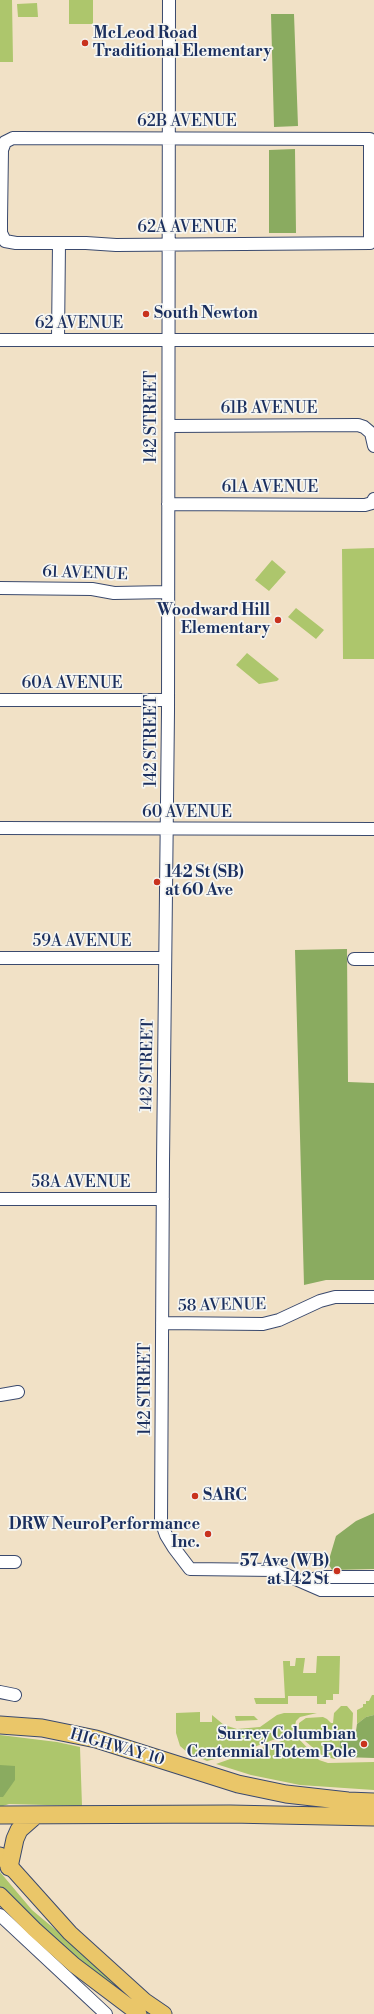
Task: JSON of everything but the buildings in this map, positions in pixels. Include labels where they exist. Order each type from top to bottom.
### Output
[{"type":"highway","name":"HIGHWAY 10","points":[[0,1725],[42,1728],[90,1738],[238,1784],[286,1794],[348,1801],[374,1802]]},
{"type":"highway","points":[[0,1815],[230,1814],[374,1816]]},
{"type":"highway","points":[[5,1861],[19,1830],[36,1815]]},
{"type":"main road","points":[[5,1861],[70,1933],[145,2001],[164,2014]]},
{"type":"main road","points":[[0,1895],[34,1929],[74,1965],[133,2013]]},
{"type":"street","name":"142 STREET","points":[[169,0],[170,244],[168,828],[165,958],[162,1521],[166,1535],[190,1569],[275,1570],[304,1581]]},
{"type":"street","name":"62B AVENUE","points":[[5,241],[2,233],[1,220],[2,150],[5,142],[13,138],[370,139],[370,243]]},
{"type":"street","name":"62A AVENUE","points":[[5,241],[16,243],[170,244],[370,243]]},
{"type":"street","points":[[58,339],[59,243]]},
{"type":"street","name":"62 AVENUE","points":[[0,340],[374,340]]},
{"type":"street","name":"61B AVENUE","points":[[169,426],[358,425],[368,430],[374,438],[374,446]]},
{"type":"street","name":"61A AVENUE","points":[[168,504],[365,505],[373,501]]},
{"type":"street","name":"61 AVENUE","points":[[0,588],[92,588],[114,593],[168,592]]},
{"type":"street","name":"60A AVENUE","points":[[0,700],[168,700]]},
{"type":"street","name":"60 AVENUE","points":[[0,828],[374,829]]},
{"type":"street","name":"59A AVENUE","points":[[0,958],[165,958]]},
{"type":"street","points":[[354,959],[374,959]]},
{"type":"street","name":"58A AVENUE","points":[[0,1199],[163,1199]]},
{"type":"street","name":"58 AVENUE","points":[[162,1323],[263,1324],[279,1320],[320,1301],[335,1297],[374,1297]]},
{"type":"street","points":[[0,1395],[18,1392]]},
{"type":"street","points":[[0,1562],[15,1562]]},
{"type":"street","points":[[304,1581],[322,1577],[374,1577]]},
{"type":"street","points":[[304,1581],[321,1590],[374,1590]]},
{"type":"street","points":[[0,1692],[15,1695]]},
{"type":"street","points":[[0,1915],[106,2014]]},
{"type":"green space","points":[[0,0],[12,0],[13,62],[0,62]]},
{"type":"green space","points":[[69,0],[93,0],[93,24],[69,24]]},
{"type":"green space","points":[[37,3],[38,17],[18,17],[17,4]]},
{"type":"green space","points":[[271,14],[294,14],[298,126],[274,127]]},
{"type":"green space","points":[[295,149],[296,233],[269,233],[269,150]]},
{"type":"green space","points":[[374,548],[374,659],[343,659],[342,549]]},
{"type":"green space","points":[[272,560],[286,572],[269,591],[255,580]]},
{"type":"green space","points":[[296,608],[324,630],[316,639],[288,617]]},
{"type":"green space","points":[[247,653],[279,679],[277,681],[259,684],[236,665]]},
{"type":"green space","points":[[347,949],[348,1082],[374,1083],[374,1280],[326,1280],[304,1285],[295,950]]},
{"type":"green space","points":[[374,1513],[374,1569],[332,1570],[328,1563],[336,1536],[356,1521]]},
{"type":"green space","points":[[317,1656],[340,1656],[339,1694],[333,1694],[333,1700],[326,1700],[326,1704],[317,1704],[317,1696],[288,1696],[288,1704],[256,1704],[254,1698],[285,1698],[283,1661],[290,1661],[290,1666],[295,1666],[296,1658],[305,1658],[303,1673],[316,1673]]},
{"type":"green space","points":[[372,1695],[374,1695],[374,1715],[366,1717],[357,1724],[357,1710],[363,1707],[363,1704],[366,1704],[366,1701],[369,1701]]},
{"type":"green space","points":[[341,1706],[347,1706],[353,1713],[352,1733],[340,1738],[339,1752],[335,1759],[323,1756],[305,1741],[299,1731],[299,1723],[306,1718],[323,1717],[333,1723],[334,1713]]},
{"type":"green space","points":[[200,1712],[200,1722],[212,1722],[212,1715],[224,1725],[237,1729],[260,1727],[277,1715],[284,1713],[317,1713],[300,1717],[296,1721],[294,1731],[289,1734],[238,1753],[207,1761],[187,1752],[180,1746],[176,1733],[176,1713]]},
{"type":"green space","points":[[374,1715],[374,1758],[343,1757],[339,1752],[340,1738],[356,1731],[357,1724],[366,1717]]},
{"type":"green space","points":[[235,1716],[254,1716],[258,1720],[236,1721]]},
{"type":"green space","points":[[0,1735],[57,1742],[80,1747],[82,1806],[9,1804],[0,1807]]},
{"type":"green space","points":[[296,1736],[319,1760],[328,1763],[374,1762],[374,1790],[300,1785],[251,1775],[216,1764]]},
{"type":"green space","points":[[0,1765],[15,1766],[15,1780],[3,1797],[0,1797]]},
{"type":"green space","points":[[0,1872],[32,1910],[156,2014],[147,2014],[122,1997],[79,1962],[0,1888]]},
{"type":"place","name":"McLeod Road Traditional Elementary","points":[[85,43]]},
{"type":"place","name":"South Newton","points":[[146,314]]},
{"type":"place","name":"Woodward Hill Elementary","points":[[278,620]]},
{"type":"place","name":"142 St (SB) at 60 Ave","points":[[157,882]]},
{"type":"place","name":"SARC","points":[[195,1496]]},
{"type":"place","name":"DRW NeuroPerformance Inc.","points":[[208,1534]]},
{"type":"place","name":"57 Ave (WB) at 142 St","points":[[337,1571]]},
{"type":"place","name":"Surrey Columbian Centennial Totem Pole","points":[[364,1744]]}]
